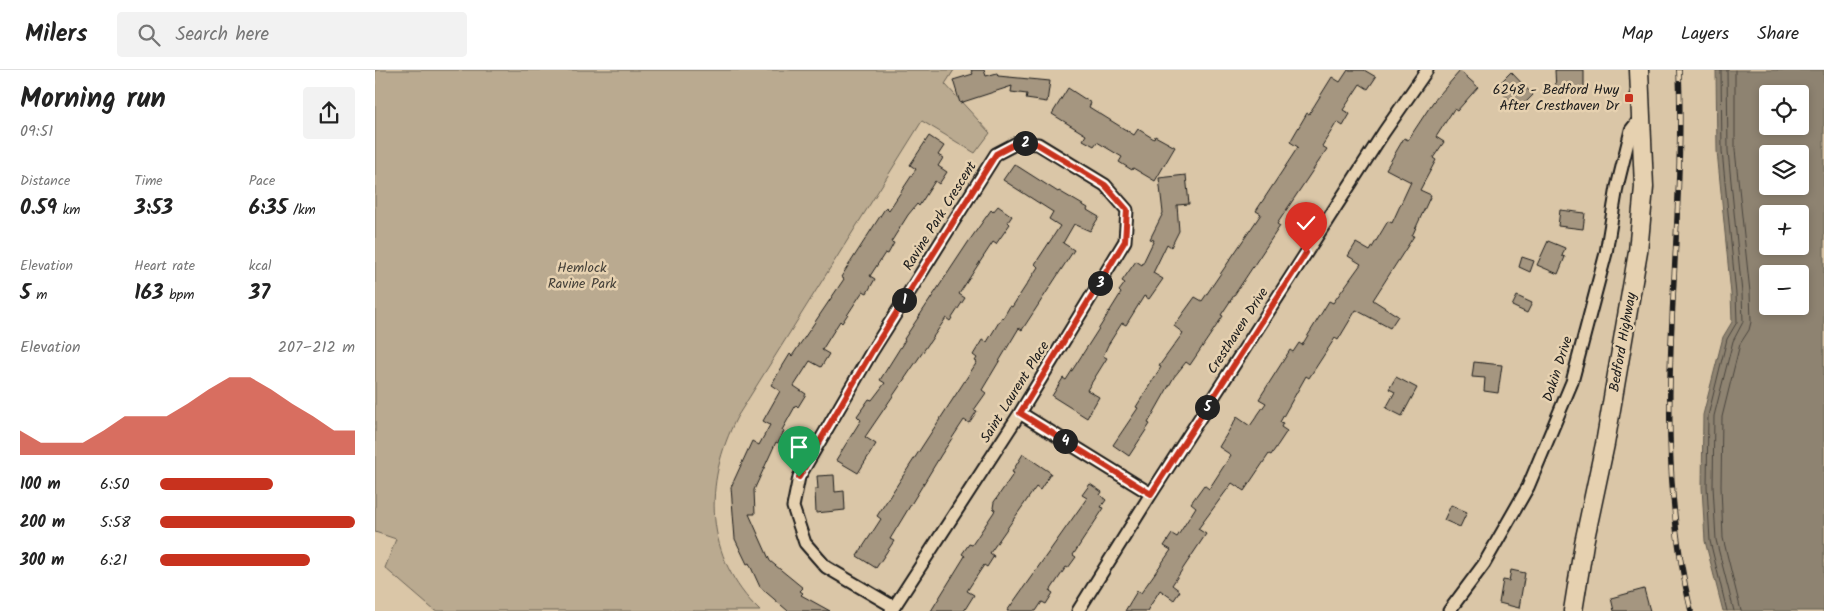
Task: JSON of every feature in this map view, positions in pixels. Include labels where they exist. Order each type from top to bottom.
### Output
[{"type":"main road","name":"Bedford Highway","points":[[1573,611],[1584,544],[1605,444],[1638,252],[1645,187],[1639,70]]},
{"type":"street","name":"Cresthaven Drive","points":[[1078,611],[1384,132],[1427,70]]},
{"type":"street","name":"Dakin Drive","points":[[1449,611],[1484,564],[1528,487],[1572,382],[1605,253],[1617,187],[1631,130],[1641,116]]},
{"type":"street","name":"Ravine Park Crescent","points":[[892,609],[826,567],[805,544],[793,507],[799,477],[871,353],[996,154],[1017,143],[1037,144],[1105,185]]},
{"type":"street","name":"Saint Laurent Place","points":[[892,609],[1020,413],[1125,241],[1127,210],[1105,185]]},
{"type":"street","points":[[1020,413],[1151,494]]},
{"type":"green space","name":"Hemlock Ravine Park","points":[[375,70],[954,70],[945,84],[990,133],[975,153],[922,121],[737,417],[726,442],[718,468],[715,493],[715,519],[719,543],[728,567],[742,590],[760,611],[435,611],[385,568],[396,539],[375,532]]},
{"type":"water","points":[[1716,70],[1824,70],[1824,611],[1723,611],[1705,541],[1702,487],[1703,415],[1723,337],[1732,322],[1717,151]]},
{"type":"building","points":[[971,70],[984,70],[986,76],[997,73],[998,76],[1050,81],[1047,102],[1026,99],[1027,94],[1011,92],[1012,86],[960,103],[953,80],[973,74]]},
{"type":"building","points":[[1348,70],[1364,70],[1376,77],[1368,89],[1360,84],[1343,110],[1350,114],[1343,126],[1337,122],[1322,146],[1327,149],[1277,224],[1280,226],[1190,365],[1186,362],[1174,377],[1148,423],[1150,424],[1129,456],[1113,445],[1138,408],[1136,407],[1161,367],[1159,366],[1183,333],[1174,326],[1195,297],[1202,301],[1261,214],[1256,211],[1298,147],[1290,142],[1307,113],[1309,114],[1332,77],[1340,82]]},
{"type":"building","points":[[1555,70],[1584,70],[1584,89],[1556,90]]},
{"type":"building","points":[[1460,71],[1478,87],[1457,111],[1454,109],[1436,137],[1444,142],[1433,158],[1436,160],[1420,190],[1431,195],[1412,236],[1414,236],[1373,300],[1398,316],[1390,328],[1356,310],[1338,340],[1335,338],[1309,378],[1306,376],[1280,422],[1283,423],[1281,427],[1287,431],[1271,455],[1269,454],[1244,491],[1232,483],[1198,529],[1206,534],[1172,585],[1180,591],[1174,600],[1160,590],[1147,611],[1125,611],[1137,591],[1141,593],[1171,550],[1164,546],[1172,534],[1177,537],[1196,507],[1191,503],[1204,485],[1209,489],[1231,455],[1219,447],[1237,417],[1250,426],[1266,403],[1259,399],[1290,350],[1293,352],[1299,343],[1302,345],[1329,301],[1333,303],[1361,264],[1348,256],[1356,243],[1370,251],[1388,221],[1392,223],[1411,182],[1386,169],[1404,138],[1408,140],[1433,102]]},
{"type":"building","points":[[1511,72],[1533,95],[1519,109],[1496,87]]},
{"type":"building","points":[[1068,88],[1091,103],[1089,107],[1134,135],[1138,129],[1154,139],[1155,136],[1175,147],[1155,181],[1119,162],[1122,157],[1097,142],[1094,146],[1083,140],[1086,135],[1052,114]]},
{"type":"building","points":[[929,136],[944,146],[938,155],[943,158],[938,166],[947,172],[939,184],[935,181],[919,206],[917,204],[908,215],[891,242],[894,243],[888,254],[885,253],[870,276],[875,279],[867,293],[863,291],[842,323],[840,321],[822,350],[829,354],[821,367],[810,361],[794,386],[806,394],[798,407],[796,405],[782,430],[784,431],[778,443],[776,442],[754,490],[755,514],[749,514],[770,561],[803,588],[800,591],[803,593],[801,595],[830,611],[788,611],[760,587],[735,539],[731,487],[752,441],[759,445],[770,425],[763,421],[780,391],[771,385],[790,354],[792,356],[844,279],[841,277],[886,207],[889,210],[916,169],[910,165]]},
{"type":"building","points":[[1014,164],[1058,192],[1088,208],[1087,210],[1099,217],[1090,231],[1074,224],[1063,243],[1074,250],[1022,330],[1019,328],[982,390],[986,393],[974,410],[977,411],[969,423],[964,420],[941,455],[890,539],[894,541],[876,568],[857,556],[881,519],[877,516],[977,362],[975,361],[977,358],[973,355],[982,340],[987,342],[1002,317],[1010,306],[1012,307],[1038,267],[1035,264],[1060,226],[1049,219],[1053,212],[1003,180]]},
{"type":"building","points":[[1186,175],[1189,204],[1177,205],[1179,231],[1171,247],[1167,244],[1153,273],[1163,279],[1149,299],[1144,296],[1126,325],[1122,323],[1108,345],[1103,356],[1107,358],[1087,390],[1099,397],[1087,418],[1052,396],[1063,378],[1066,380],[1121,293],[1119,291],[1125,283],[1122,281],[1136,261],[1142,265],[1154,240],[1150,239],[1163,213],[1159,178]]},
{"type":"building","points":[[998,206],[1012,216],[1008,222],[1010,224],[996,244],[993,242],[959,294],[965,298],[950,321],[946,318],[865,437],[876,444],[858,473],[836,460],[861,420],[857,416],[869,399],[872,400],[885,383],[880,380],[904,339],[969,241],[991,210],[993,212]]},
{"type":"building","points":[[1560,210],[1585,213],[1583,229],[1558,226]]},
{"type":"building","points":[[1548,241],[1565,248],[1562,256],[1565,257],[1558,274],[1537,265]]},
{"type":"building","points":[[1522,257],[1534,261],[1530,272],[1519,267]]},
{"type":"building","points":[[1517,296],[1532,303],[1527,313],[1512,306]]},
{"type":"building","points":[[1474,362],[1502,365],[1498,393],[1484,391],[1485,378],[1472,377]]},
{"type":"building","points":[[1396,377],[1417,388],[1402,416],[1386,408],[1395,392],[1389,389]]},
{"type":"building","points":[[1023,454],[1051,473],[1040,490],[1036,487],[990,553],[994,556],[987,567],[984,565],[967,591],[974,595],[964,611],[931,611],[965,556],[962,554],[969,544],[972,545],[994,512],[994,502],[1014,473],[1012,472]]},
{"type":"building","points":[[834,475],[835,492],[844,491],[845,510],[816,513],[815,489],[818,489],[817,476]]},
{"type":"building","points":[[1090,484],[1102,492],[1100,495],[1106,500],[1101,507],[1104,508],[1073,555],[1076,557],[1068,568],[1066,567],[1050,591],[1053,593],[1046,604],[1042,602],[1036,611],[1007,611],[1087,498],[1082,495]]},
{"type":"building","points":[[1451,505],[1467,512],[1460,527],[1444,520]]},
{"type":"building","points":[[1511,570],[1525,573],[1519,608],[1499,603],[1503,580],[1509,581]]},
{"type":"building","points":[[1644,589],[1650,611],[1614,611],[1611,598]]},
{"type":"railway","points":[[1679,70],[1680,138],[1671,341],[1670,409],[1672,476],[1678,544],[1691,611]]},
{"type":"place","name":"6248 - Bedford Hwy After Cresthaven Dr","points":[[1629,98]]},
{"type":"route","points":[[799,477],[871,353],[996,154],[1017,143],[1037,144],[1105,185],[1127,210],[1125,241],[1020,413],[1151,494],[1306,253]]}]
